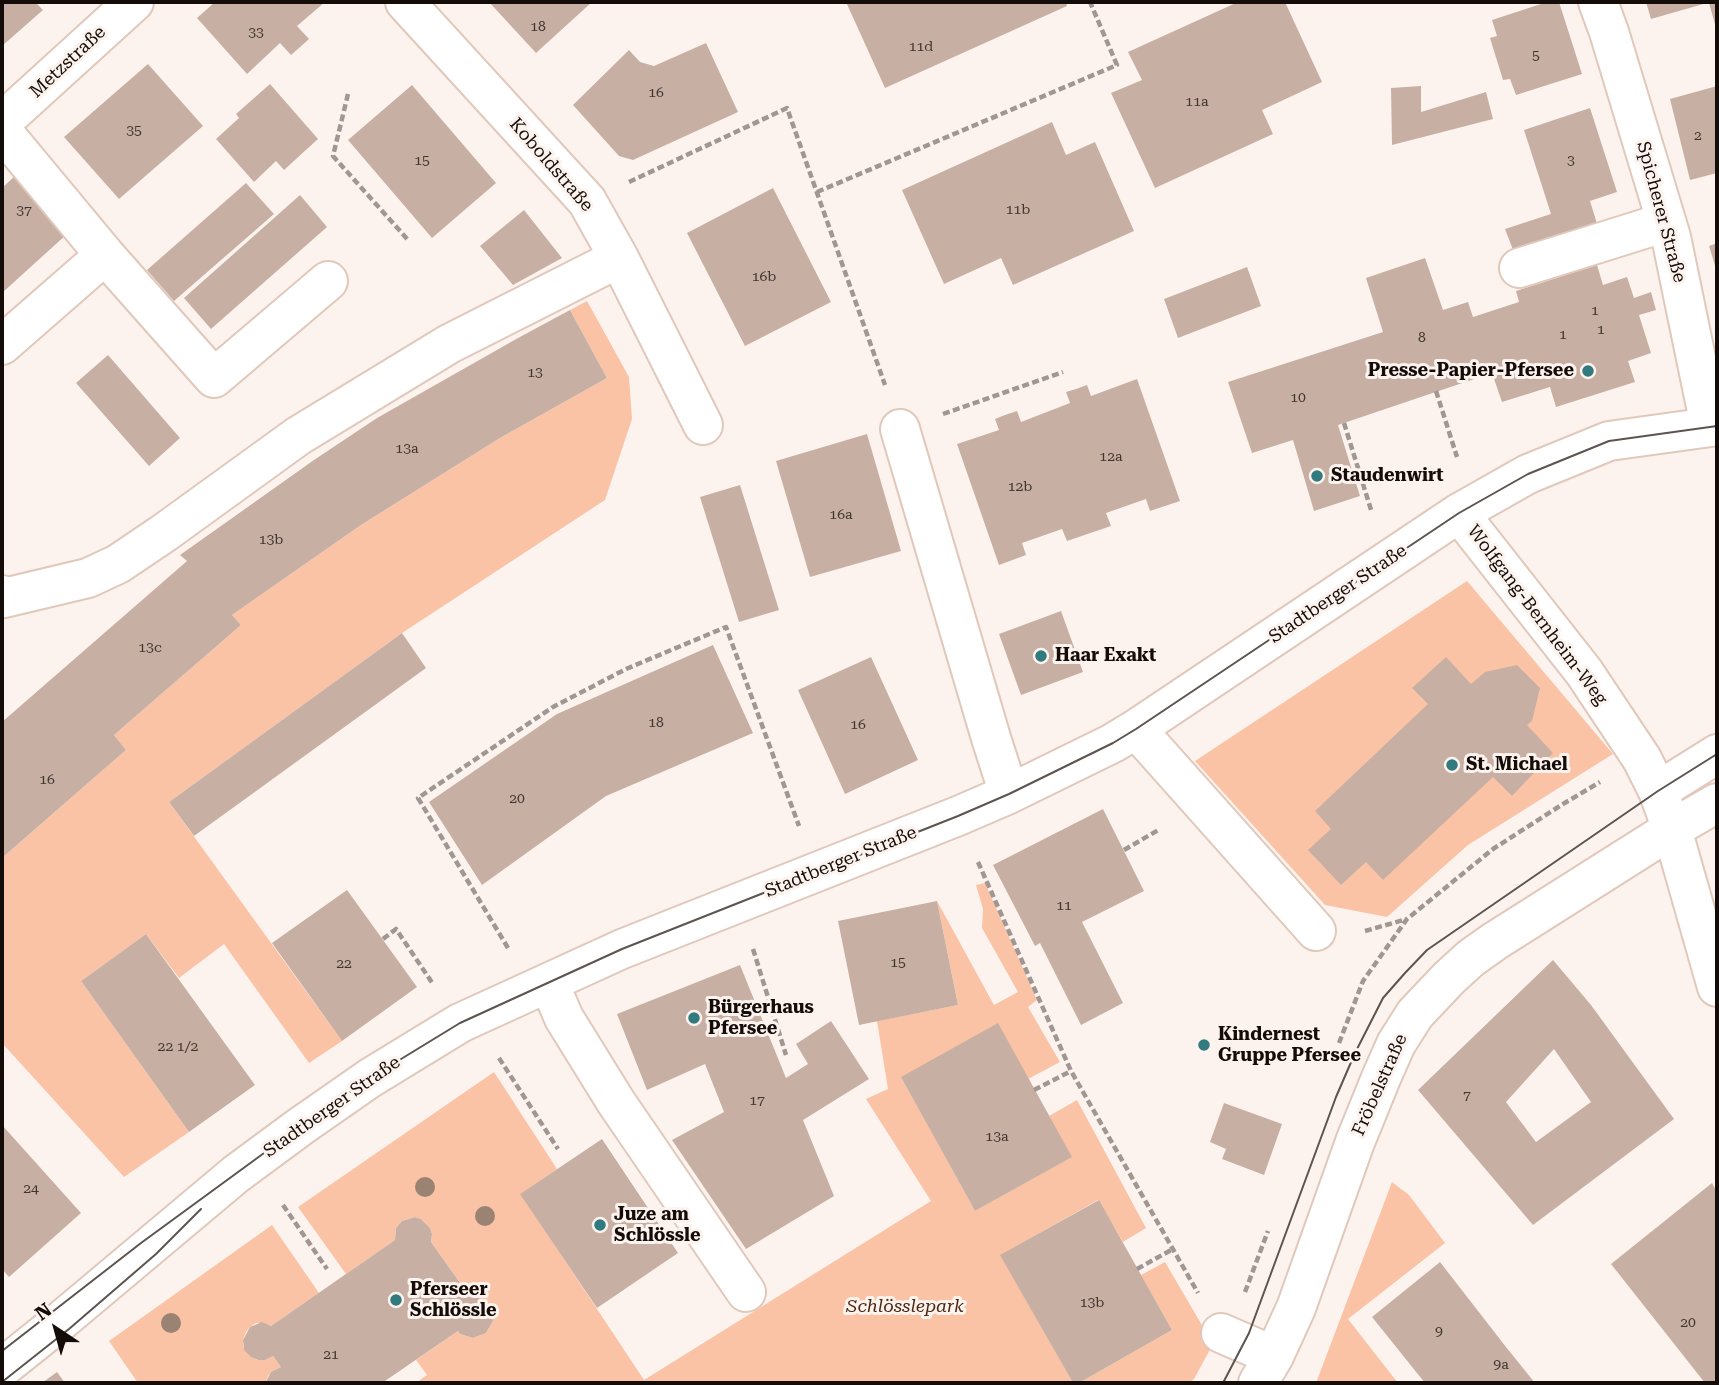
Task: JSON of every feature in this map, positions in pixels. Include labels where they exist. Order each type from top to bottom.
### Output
[{"type":"street","name":"Metzstraße","points":[[2,122],[134,2]]},
{"type":"street","name":"Koboldstraße","points":[[405,2],[587,201],[620,258],[703,425]]},
{"type":"street","name":"Spicherer Straße","points":[[1598,2],[1667,222],[1714,426]]},
{"type":"street","points":[[2,131],[105,255],[214,379],[328,281]]},
{"type":"street","points":[[1519,268],[1667,222]]},
{"type":"street","points":[[2,345],[105,255]]},
{"type":"street","points":[[2,595],[4,598],[88,578],[118,564],[164,534],[298,436],[437,351],[620,258]]},
{"type":"street","name":"Stadtberger Straße","points":[[2,1368],[236,1174],[370,1078],[460,1023],[622,949],[958,816],[1113,743],[1459,513],[1528,474],[1609,441],[1714,426]]},
{"type":"street","points":[[900,429],[990,738],[1009,794]]},
{"type":"street","name":"Wolfgang-Bernheim-Weg","points":[[1459,513],[1584,672],[1650,775],[1672,829],[1717,987]]},
{"type":"street","points":[[1136,729],[1316,931]]},
{"type":"street","points":[[1650,775],[1717,754]]},
{"type":"street","name":"Fröbelstraße","points":[[1266,1370],[1296,1308],[1355,1142],[1381,1078],[1396,1044],[1415,1014],[1471,958],[1495,941],[1717,803]]},
{"type":"street","points":[[549,983],[565,1018],[616,1102],[746,1292]]},
{"type":"street","points":[[1224,1335],[1266,1370]]},
{"type":"path","points":[[817,192],[1117,65],[1092,2]]},
{"type":"path","points":[[348,94],[333,156],[409,241]]},
{"type":"path","points":[[587,201],[787,108],[900,429],[1063,372]]},
{"type":"path","points":[[1436,391],[1459,463]]},
{"type":"path","points":[[1344,423],[1375,520]]},
{"type":"path","points":[[510,952],[418,798],[553,707],[626,669],[726,627],[799,826]]},
{"type":"path","points":[[1338,1047],[1363,981],[1407,919],[1493,849],[1563,804],[1650,775]]},
{"type":"path","points":[[1124,850],[1164,827]]},
{"type":"path","points":[[978,862],[1071,1071],[1224,1335]]},
{"type":"path","points":[[736,904],[786,1055]]},
{"type":"path","points":[[383,939],[396,929],[435,988]]},
{"type":"path","points":[[496,1053],[558,1149]]},
{"type":"path","points":[[1034,1090],[1071,1071]]},
{"type":"path","points":[[283,1205],[327,1269]]},
{"type":"path","points":[[1224,1335],[1272,1222]]},
{"type":"path","points":[[1138,1269],[1173,1249]]},
{"type":"green space","points":[[587,301],[629,377],[632,419],[605,500],[402,633],[169,802],[342,1041],[309,1063],[224,944],[179,978],[146,934],[81,981],[189,1132],[124,1177],[2,1043],[2,858],[126,750],[114,735],[241,625],[232,615],[361,525],[500,438],[607,378],[570,310]]},
{"type":"green space","points":[[1467,581],[1613,754],[1468,845],[1387,917],[1325,905],[1195,761]]},
{"type":"green space","name":"Schlösslepark","points":[[985,883],[1037,1000],[1028,1007],[1060,1062],[1028,1079],[902,1078],[975,1211],[1071,1157],[1049,1116],[1077,1100],[1146,1228],[1123,1242],[1098,1200],[1001,1255],[1073,1383],[416,1383],[427,1375],[416,1360],[458,1331],[473,1338],[486,1333],[493,1321],[486,1301],[470,1297],[431,1242],[430,1228],[421,1219],[415,1217],[402,1221],[396,1228],[395,1240],[346,1274],[298,1207],[494,1072],[557,1169],[521,1194],[644,1380],[931,1201],[866,1099],[888,1089],[877,1021],[958,1005],[937,901],[994,1005],[1018,992],[982,928],[983,909],[976,885]]},
{"type":"green space","points":[[1392,1182],[1409,1195],[1445,1243],[1348,1319],[1398,1383],[1316,1383]]},
{"type":"green space","points":[[272,1225],[319,1293],[271,1326],[256,1323],[246,1332],[243,1346],[249,1355],[257,1360],[273,1356],[281,1367],[271,1372],[265,1383],[138,1383],[109,1341]]},
{"type":"green space","points":[[1165,1262],[1213,1344],[1194,1379],[1189,1383],[1079,1383],[1172,1330],[1141,1275]]},
{"type":"building","points":[[2,2],[35,2],[43,10],[2,46]]},
{"type":"building","points":[[215,2],[325,2],[297,26],[309,39],[291,55],[280,43],[247,74],[197,18]]},
{"type":"building","points":[[489,2],[592,2],[536,53]]},
{"type":"building","points":[[846,2],[1066,2],[1067,6],[885,88]]},
{"type":"building","points":[[1238,2],[1285,2],[1322,82],[1262,110],[1273,134],[1155,188],[1111,93],[1142,80],[1128,52]]},
{"type":"building","points":[[1547,2],[1559,2],[1582,74],[1516,95],[1510,79],[1503,80],[1490,38],[1497,36],[1492,20]]},
{"type":"building","points":[[1646,2],[1707,2],[1707,3],[1651,19]]},
{"type":"building","points":[[1717,2],[1717,28],[1716,28],[1709,3]]},
{"type":"building","points":[[706,43],[738,112],[633,160],[619,156],[573,105],[629,50],[640,62],[654,66]]},
{"type":"building","points":[[148,64],[203,126],[119,199],[64,137]]},
{"type":"building","points":[[270,84],[318,139],[284,170],[276,161],[254,182],[216,139],[239,118],[236,114]]},
{"type":"building","points":[[412,85],[496,183],[432,238],[348,140]]},
{"type":"building","points":[[1421,86],[1421,112],[1486,92],[1493,119],[1392,145],[1391,88]]},
{"type":"building","points":[[1717,86],[1717,173],[1690,180],[1670,99]]},
{"type":"building","points":[[1590,108],[1617,192],[1590,201],[1598,227],[1515,255],[1505,229],[1551,214],[1524,130]]},
{"type":"building","points":[[1052,122],[1066,155],[1095,142],[1134,231],[1013,285],[1001,258],[944,284],[902,190]]},
{"type":"building","points":[[16,175],[67,234],[2,293],[2,188]]},
{"type":"building","points":[[246,183],[274,214],[174,301],[147,270]]},
{"type":"building","points":[[773,188],[831,302],[745,346],[687,233]]},
{"type":"building","points":[[300,195],[327,227],[211,329],[184,298]]},
{"type":"building","points":[[524,210],[562,258],[513,285],[480,246]]},
{"type":"building","points":[[1717,243],[1717,272],[1709,246]]},
{"type":"building","points":[[1425,258],[1443,310],[1468,302],[1473,317],[1519,302],[1516,291],[1597,265],[1603,285],[1627,277],[1634,298],[1651,292],[1656,310],[1639,315],[1651,353],[1628,361],[1635,382],[1556,407],[1550,387],[1502,402],[1492,373],[1338,425],[1360,496],[1314,511],[1293,440],[1252,453],[1228,382],[1383,332],[1366,278]]},
{"type":"building","points":[[1247,267],[1261,306],[1178,338],[1164,299]]},
{"type":"building","points":[[570,310],[607,378],[500,438],[361,525],[232,615],[241,625],[114,735],[126,750],[2,858],[2,722],[187,561],[180,555],[377,418]]},
{"type":"building","points":[[108,355],[180,438],[149,466],[76,383]]},
{"type":"building","points":[[1137,379],[1180,501],[1150,511],[1146,499],[1106,513],[1111,526],[1067,541],[1062,529],[1022,543],[1026,555],[999,565],[957,444],[999,430],[995,419],[1005,415],[1017,411],[1021,422],[1070,403],[1066,392],[1087,385],[1091,396]]},
{"type":"building","points":[[867,434],[901,551],[810,577],[776,461]]},
{"type":"building","points":[[740,485],[779,610],[739,622],[700,497]]},
{"type":"building","points":[[1061,611],[1083,672],[1021,695],[999,634]]},
{"type":"building","points":[[402,633],[426,668],[194,836],[169,802]]},
{"type":"building","points":[[713,645],[753,733],[606,796],[482,885],[429,802],[557,714]]},
{"type":"building","points":[[871,657],[918,760],[845,794],[798,690]]},
{"type":"building","name":"St. Michael","points":[[1446,657],[1471,684],[1485,672],[1517,665],[1540,688],[1532,721],[1527,725],[1553,753],[1512,796],[1493,777],[1383,880],[1366,862],[1341,885],[1308,850],[1331,829],[1315,811],[1428,704],[1412,688]]},
{"type":"building","points":[[1103,809],[1144,891],[1082,922],[1123,1003],[1081,1025],[1040,943],[1035,946],[993,865]]},
{"type":"building","points":[[347,890],[417,987],[342,1041],[272,943]]},
{"type":"building","points":[[937,901],[958,1005],[859,1025],[838,921]]},
{"type":"building","points":[[146,934],[255,1085],[189,1132],[81,981]]},
{"type":"building","points":[[1553,960],[1591,1005],[1674,1119],[1533,1225],[1418,1090]],"holes":[[[1554,1049],[1591,1102],[1536,1142],[1506,1102]]]},
{"type":"building","points":[[740,965],[786,1078],[808,1064],[796,1044],[831,1021],[869,1079],[803,1120],[834,1196],[746,1249],[672,1140],[724,1112],[705,1064],[647,1090],[617,1014]]},
{"type":"building","points":[[998,1023],[1072,1157],[975,1211],[901,1077]]},
{"type":"building","points":[[1224,1103],[1282,1124],[1264,1175],[1222,1159],[1226,1149],[1210,1142]]},
{"type":"building","points":[[2,1125],[81,1213],[9,1277],[2,1269]]},
{"type":"building","name":"Juze am Schlössle","points":[[602,1139],[678,1253],[597,1308],[520,1194]]},
{"type":"building","points":[[1712,1183],[1717,1192],[1717,1383],[1705,1383],[1611,1264]]},
{"type":"building","points":[[1099,1200],[1172,1330],[1079,1383],[1073,1383],[1000,1255]]},
{"type":"building","name":"Pferseer Schlössle","points":[[415,1217],[430,1228],[431,1242],[470,1297],[486,1301],[490,1307],[493,1321],[486,1333],[473,1338],[458,1331],[382,1383],[265,1383],[271,1372],[281,1367],[273,1356],[258,1360],[244,1350],[243,1340],[250,1327],[262,1322],[271,1326],[395,1240],[396,1228],[402,1221]]},
{"type":"building","points":[[1440,1262],[1535,1383],[1425,1383],[1372,1317]]},
{"type":"building","points":[[57,1372],[65,1383],[42,1383],[46,1380]]},
{"type":"tram line","points":[[2,1351],[141,1243],[301,1126],[370,1078],[460,1023],[622,949],[958,816],[1113,743],[1459,513],[1528,474],[1609,441],[1717,426]]},
{"type":"tram line","points":[[1223,1383],[1249,1333],[1336,1097],[1383,998],[1427,950],[1658,791],[1717,754]]},
{"type":"tram line","points":[[2,1382],[156,1254],[201,1209]]},
{"type":"place","name":"Presse-Papier-Pfersee","points":[[1588,371]]},
{"type":"place","name":"Staudenwirt","points":[[1317,476]]},
{"type":"place","name":"Haar Exakt","points":[[1041,656]]},
{"type":"place","name":"St. Michael","points":[[1452,765]]},
{"type":"place","name":"Bürgerhaus Pfersee","points":[[694,1018]]},
{"type":"place","name":"Kindernest Gruppe Pfersee","points":[[1204,1045]]},
{"type":"place","name":"Juze am Schlössle","points":[[600,1225]]},
{"type":"place","name":"Pferseer Schlössle","points":[[396,1300]]}]
